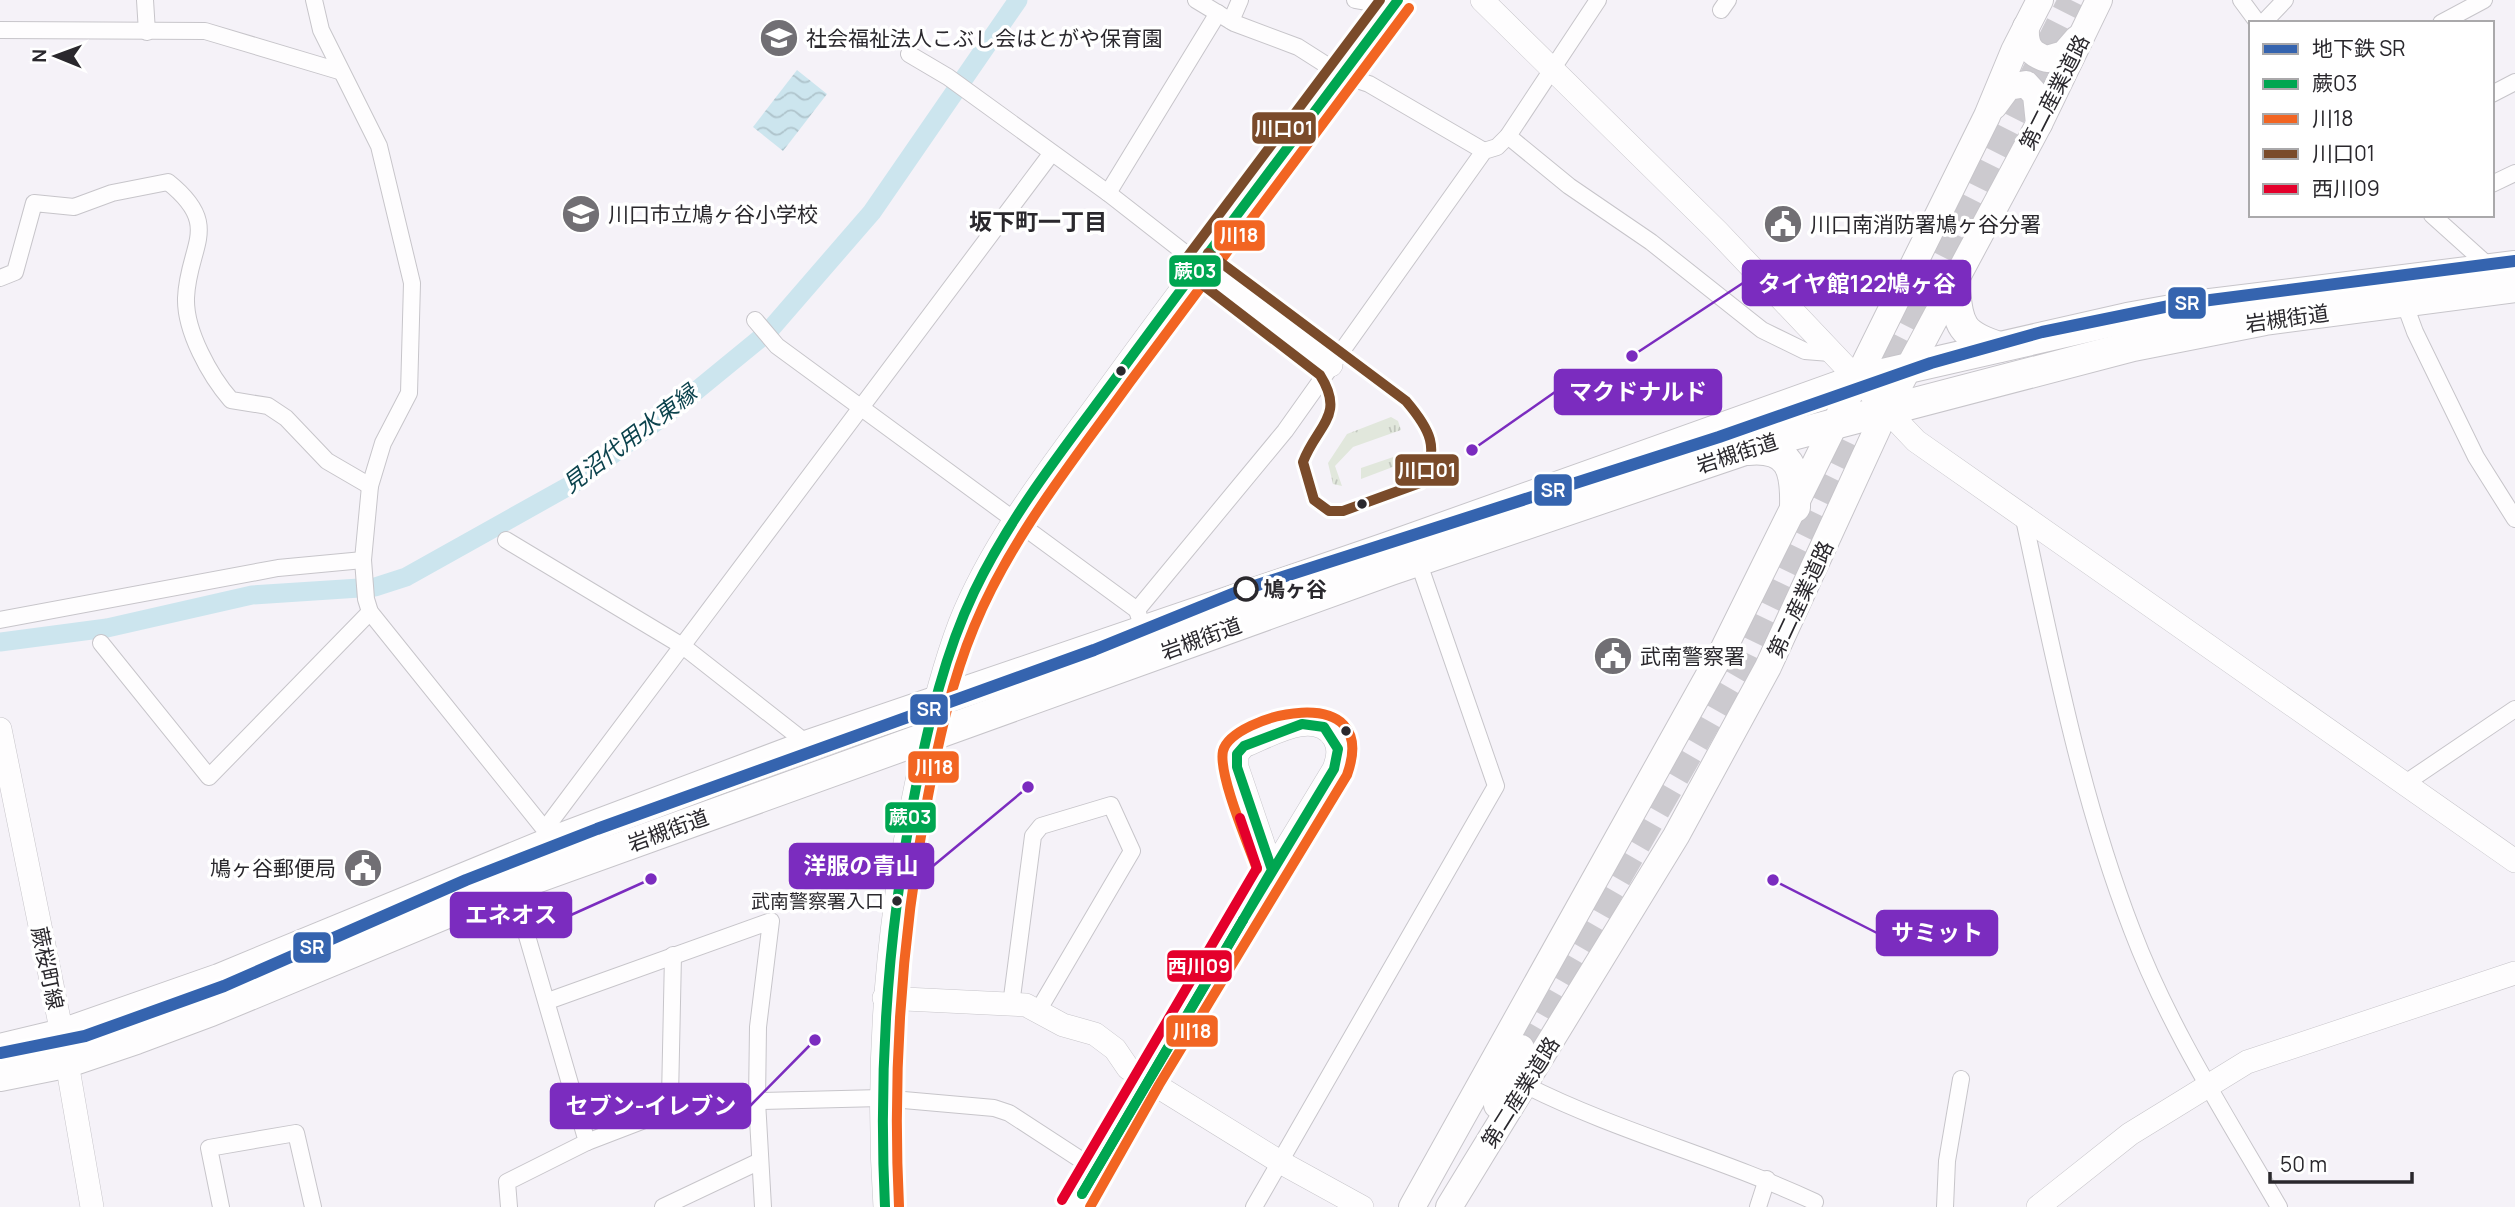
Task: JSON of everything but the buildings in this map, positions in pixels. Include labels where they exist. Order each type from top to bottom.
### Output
[{"type":"highway","name":"岩槻街道","points":[[0,1076],[550,835],[937,702],[1141,621],[1414,550],[1887,408],[2144,344],[2265,320],[2404,302],[2510,279]]},
{"type":"highway","name":"岩槻街道","points":[[0,1049],[63,1048],[211,1012],[500,891],[927,736],[1856,380],[2194,306],[2510,279]]},
{"type":"highway","points":[[1954,284],[1961,323],[1971,337],[1999,347]]},
{"type":"highway","points":[[1744,450],[1769,449],[1791,466],[1795,478],[1794,507]]},
{"type":"main road","name":"第二産業道路","points":[[1412,1207],[1724,648],[1987,116],[2040,0]]},
{"type":"main road","name":"第二産業道路","points":[[1449,1207],[1676,836],[1768,667],[1887,408],[2039,124],[2099,0]]},
{"type":"main road","points":[[2026,27],[2025,39],[2029,49],[2047,59],[2064,54],[2087,27]]},
{"type":"main road","points":[[1987,116],[2008,86],[2026,84],[2036,95],[2039,124]]},
{"type":"main road","name":"第二産業道路","points":[[1437,1162],[1521,1048],[1466,1180]]},
{"type":"street","points":[[145,0],[147,32]]},
{"type":"street","points":[[314,0],[321,30],[339,71],[379,146],[412,284],[409,393],[383,443],[370,486],[363,560],[368,605],[550,835],[684,647],[1051,154]]},
{"type":"street","points":[[1196,0],[1225,17],[1298,47],[1342,75],[1369,84],[1484,151]]},
{"type":"street","points":[[1108,193],[1225,17],[1240,0]]},
{"type":"street","points":[[885,1207],[881,1098],[884,998],[901,862],[927,736],[960,624],[1013,521],[1199,264],[1392,8],[1354,0]]},
{"type":"street","points":[[1482,0],[1717,231],[1916,441],[2515,861]]},
{"type":"street","points":[[755,320],[777,346],[1013,521],[1141,621],[1285,431],[1484,151],[1497,147],[1508,136],[1598,0]]},
{"type":"street","points":[[2241,0],[2259,21]]},
{"type":"street","points":[[2263,21],[2285,0]]},
{"type":"street","points":[[2445,21],[2484,0]]},
{"type":"street","points":[[0,30],[212,33],[339,71]]},
{"type":"street","points":[[909,54],[948,77],[1108,193],[1331,365]]},
{"type":"street","points":[[2494,93],[2515,82]]},
{"type":"street","points":[[1508,136],[1569,186],[1651,243],[1762,330],[1805,351],[1830,353]]},
{"type":"street","points":[[2494,183],[2515,173]]},
{"type":"street","points":[[0,278],[15,272],[34,203],[74,207],[112,193],[168,182],[186,196],[197,215],[199,249],[188,278],[186,302],[212,379],[231,400],[268,406],[286,418],[327,461],[370,486]]},
{"type":"street","points":[[2434,217],[2510,279]]},
{"type":"street","points":[[2404,302],[2415,332],[2476,457],[2515,517]]},
{"type":"street","points":[[2024,519],[2062,695],[2102,846],[2132,932],[2169,1015],[2279,1207]]},
{"type":"street","points":[[506,540],[684,647],[809,745]]},
{"type":"street","points":[[1254,1207],[1496,786],[1414,550]]},
{"type":"street","points":[[0,620],[278,568],[363,560]]},
{"type":"street","points":[[102,643],[209,777],[368,605]]},
{"type":"street","points":[[2404,784],[2515,709]]},
{"type":"street","points":[[1074,1207],[1147,1078],[1272,870],[1338,760],[1338,749],[1333,737],[1324,727],[1314,723],[1302,724],[1244,746],[1237,754],[1237,767],[1272,870]]},
{"type":"street","name":"蕨桜町線","points":[[0,729],[92,1207]]},
{"type":"street","points":[[1011,1005],[1033,836],[1041,826],[1111,805],[1132,851],[1038,1011]]},
{"type":"street","points":[[500,891],[525,929],[587,1142]]},
{"type":"street","points":[[548,1001],[771,921],[758,1027],[763,1207]]},
{"type":"street","points":[[509,1207],[507,1182],[587,1142],[660,1114],[670,1098],[673,956]]},
{"type":"street","points":[[2038,1207],[2130,1134],[2247,1062],[2515,973]]},
{"type":"street","points":[[884,998],[1026,1005],[1063,1025],[1095,1034],[1115,1049],[1128,1068],[1280,1162],[1362,1207]]},
{"type":"street","points":[[1945,1207],[1947,1161],[1961,1079]]},
{"type":"street","points":[[1525,1085],[1700,1158],[1767,1179],[1815,1202]]},
{"type":"street","points":[[758,1101],[881,1098],[994,1108],[1009,1113],[1095,1169]]},
{"type":"street","points":[[221,1207],[209,1148],[296,1133],[313,1207]]},
{"type":"street","points":[[663,1207],[760,1161]]},
{"type":"street","points":[[1758,1207],[1767,1179]]},
{"type":"green space","points":[[1391,417],[1398,421],[1401,430],[1353,447],[1335,466],[1342,486],[1333,484],[1328,463],[1347,434]]},
{"type":"green space","points":[[1408,452],[1406,462],[1361,479],[1361,468]]},
{"type":"water","points":[[797,70],[827,94],[783,151],[753,127]]},
{"type":"waterway","name":"見沼代用水東縁","points":[[0,642],[107,628],[252,595],[375,587],[406,577],[576,482],[685,400],[768,332],[872,212],[1018,0]]},
{"type":"tunnel","points":[[1521,1048],[1745,657],[1865,409],[2071,0]]},
{"type":"metro line","name":"SR","points":[[0,1053],[85,1036],[224,986],[466,880],[597,829],[1094,650],[1242,590],[1719,437],[1931,363],[2042,332],[2179,304],[2515,261]]},
{"type":"transit line","name":"川口01","points":[[1188,256],[1380,0]]},
{"type":"transit line","name":"蕨03","points":[[885,1207],[884,1049],[898,892],[926,737],[946,663],[964,615],[989,562],[1042,478],[1398,0]]},
{"type":"transit line","name":"川18","points":[[899,1206],[898,1051],[912,898],[928,796],[942,731],[959,668],[974,627],[1006,562],[1066,470],[1409,8]]},
{"type":"transit line","name":"川口01","points":[[1190,275],[1320,375],[1327,389],[1330,411],[1303,462],[1314,500],[1329,511],[1343,511],[1420,483],[1430,460],[1430,439],[1421,420],[1406,401],[1208,253]]},
{"type":"transit line","name":"川18","points":[[1090,1207],[1159,1085],[1347,775],[1352,744],[1344,725],[1326,715],[1302,713],[1275,717],[1251,726],[1232,738],[1223,751],[1229,792],[1257,869]]},
{"type":"transit line","name":"蕨03","points":[[1302,724],[1324,727],[1338,749],[1334,769],[1243,920],[1272,870],[1237,767],[1237,754],[1244,746],[1302,724]]},
{"type":"transit line","name":"西川09","points":[[1062,1200],[1257,868],[1240,818]]},
{"type":"transit line","name":"蕨03","points":[[1082,1194],[1243,920]]},
{"type":"transit line","name":"蕨03","points":[[1082,1194],[1243,920]]},
{"type":"place","name":"社会福祉法人こぶし会はとがや保育園","points":[[779,38]]},
{"type":"place","name":"川口市立鳩ヶ谷小学校","points":[[581,214]]},
{"type":"place","name":"川口南消防署鳩ヶ谷分署","points":[[1783,224]]},
{"type":"place","name":"タイヤ館122鳩ヶ谷","points":[[1632,356]]},
{"type":"place","name":"マクドナルド","points":[[1472,450]]},
{"type":"place","name":"鳩ヶ谷","points":[[1246,589]]},
{"type":"place","name":"武南警察署","points":[[1613,656]]},
{"type":"place","name":"洋服の青山","points":[[1028,787]]},
{"type":"place","name":"鳩ヶ谷郵便局","points":[[363,868]]},
{"type":"place","name":"エネオス","points":[[651,879]]},
{"type":"place","name":"サミット","points":[[1773,880]]},
{"type":"place","name":"武南警察署入口","points":[[897,901]]},
{"type":"place","name":"セブン-イレブン","points":[[815,1040]]},
{"type":"district","name":"坂下町一丁目","points":[[1038,221]]}]
